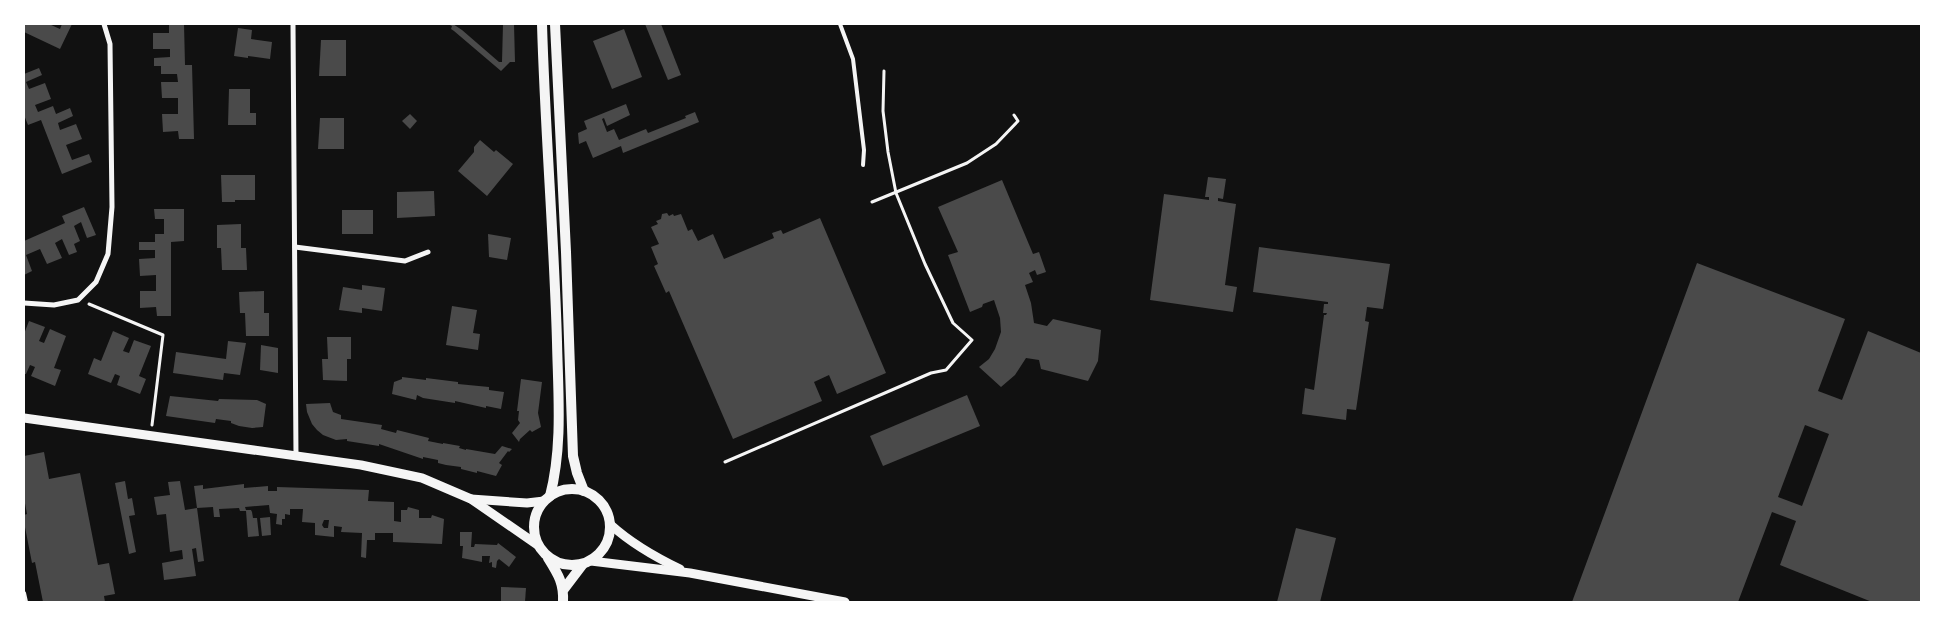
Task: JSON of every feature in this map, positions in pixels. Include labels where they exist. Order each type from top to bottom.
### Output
[{"type":"main road","points":[[542,24],[558,378],[557,456],[555,476],[547,498],[539,508],[534,523],[534,531],[539,546],[558,574],[564,589],[563,602]]},
{"type":"main road","points":[[555,24],[573,456],[584,491]]},
{"type":"main road","points":[[546,555],[552,560],[567,566],[587,562],[598,556],[608,542],[611,525],[605,508],[593,494],[566,489],[547,498]]},
{"type":"main road","points":[[564,589],[587,562]]},
{"type":"street","points":[[24,303],[54,305],[78,300],[96,282],[108,254],[112,208],[110,44],[104,24]]},
{"type":"street","points":[[293,24],[296,456]]},
{"type":"street","points":[[295,247],[405,261],[428,252]]},
{"type":"street","points":[[24,418],[368,466],[422,478],[471,499],[539,546]]},
{"type":"street","points":[[471,499],[527,503],[547,498]]},
{"type":"street","points":[[611,525],[650,554],[690,573]]},
{"type":"street","points":[[587,562],[690,573],[845,602]]},
{"type":"lane","points":[[840,24],[854,59],[864,150],[863,165]]},
{"type":"lane","points":[[24,592],[26,602]]},
{"type":"path","points":[[725,462],[931,373],[946,370],[972,340],[953,323],[925,264],[896,193],[883,111],[884,71]]},
{"type":"path","points":[[872,202],[968,162],[996,144],[1018,121],[1014,115]]},
{"type":"path","points":[[78,300],[163,335],[151,436]]},
{"type":"building","points":[[24,24],[49,24],[60,29],[62,24],[72,24],[60,49],[24,32]]},
{"type":"building","points":[[169,24],[184,24],[185,65],[192,65],[194,139],[179,139],[178,131],[163,132],[162,114],[178,114],[178,98],[162,98],[161,82],[178,82],[177,74],[161,74],[161,66],[154,66],[154,58],[170,57],[170,49],[153,49],[153,33],[169,33]]},
{"type":"building","points":[[448,24],[453,24],[462,30],[499,62],[502,62],[503,24],[514,24],[515,62],[510,62],[501,71],[451,29],[452,26]]},
{"type":"building","points":[[645,24],[661,24],[681,75],[668,80]]},
{"type":"building","points":[[238,28],[252,30],[251,39],[272,42],[270,59],[234,56]]},
{"type":"building","points":[[624,29],[642,77],[612,89],[593,41]]},
{"type":"building","points":[[321,40],[346,40],[346,76],[319,76]]},
{"type":"building","points":[[39,68],[42,75],[26,82],[29,89],[45,83],[51,99],[35,105],[38,112],[53,106],[56,114],[70,108],[73,116],[58,123],[60,130],[76,124],[82,139],[66,145],[72,160],[89,154],[92,162],[62,174],[41,120],[28,125],[24,115],[24,74]]},
{"type":"building","points":[[229,89],[250,89],[250,113],[256,113],[256,125],[228,125]]},
{"type":"building","points":[[626,104],[630,115],[607,126],[604,118],[602,119],[607,132],[614,129],[619,140],[646,129],[648,133],[686,118],[685,116],[695,112],[699,122],[623,153],[621,146],[593,158],[586,141],[579,144],[578,133],[587,129],[584,121]]},
{"type":"building","points":[[410,114],[417,121],[410,129],[402,121]]},
{"type":"building","points":[[320,118],[344,118],[344,149],[318,149]]},
{"type":"building","points":[[480,140],[513,164],[487,196],[458,171],[474,152],[474,147]]},
{"type":"building","points":[[221,175],[255,175],[255,200],[222,202]]},
{"type":"building","points":[[1208,177],[1226,179],[1223,199],[1218,198],[1218,201],[1236,204],[1225,285],[1237,287],[1233,312],[1150,300],[1164,194],[1209,200],[1209,197],[1205,197]]},
{"type":"building","points":[[1002,180],[1033,254],[1039,252],[1046,272],[1037,275],[1035,270],[1029,273],[1033,282],[1025,285],[1031,303],[1034,323],[1047,326],[1053,319],[1101,330],[1098,361],[1088,381],[1041,369],[1039,360],[1026,358],[1015,375],[1001,387],[979,367],[989,359],[995,349],[1001,332],[1000,318],[994,300],[970,312],[948,255],[958,252],[938,207]]},
{"type":"building","points":[[434,191],[435,216],[397,218],[397,192]]},
{"type":"building","points":[[84,207],[96,235],[87,238],[81,222],[74,226],[80,241],[74,244],[77,252],[69,255],[62,239],[55,243],[62,258],[47,264],[40,249],[26,255],[32,271],[24,275],[24,241],[65,223],[62,216]]},
{"type":"building","points":[[154,209],[184,209],[184,241],[171,242],[171,316],[157,316],[156,307],[140,308],[140,291],[156,291],[156,275],[140,276],[139,259],[155,258],[155,250],[139,250],[139,242],[155,242],[155,234],[164,234],[164,219],[155,219]]},
{"type":"building","points":[[342,210],[373,210],[373,234],[342,234]]},
{"type":"building","points":[[667,213],[669,216],[681,214],[688,231],[692,229],[698,241],[713,234],[724,259],[774,238],[772,233],[781,230],[783,234],[820,218],[886,373],[837,394],[829,375],[814,382],[822,401],[733,439],[669,291],[666,293],[654,266],[658,264],[651,247],[659,244],[651,227],[658,224],[656,221],[661,219],[662,214]]},
{"type":"building","points":[[241,224],[241,248],[246,248],[247,270],[222,270],[221,248],[217,248],[217,225]]},
{"type":"building","points":[[488,234],[511,238],[507,260],[489,257]]},
{"type":"building","points":[[1259,247],[1390,264],[1383,309],[1367,307],[1365,321],[1369,322],[1356,410],[1347,409],[1346,420],[1302,414],[1305,388],[1314,390],[1324,315],[1327,313],[1323,313],[1324,304],[1328,304],[1328,302],[1253,292]]},
{"type":"building","points":[[1697,263],[1845,319],[1818,391],[1842,400],[1868,331],[1921,353],[1921,602],[1872,602],[1780,565],[1796,521],[1772,512],[1738,602],[1572,602]],"holes":[[[1805,425],[1829,434],[1802,506],[1778,497]]]},
{"type":"building","points":[[362,285],[385,288],[382,311],[362,308],[362,313],[339,310],[343,287],[362,290]]},
{"type":"building","points":[[264,291],[264,313],[269,313],[269,336],[246,336],[245,313],[240,313],[239,292]]},
{"type":"building","points":[[452,306],[477,310],[473,333],[480,334],[478,350],[446,345]]},
{"type":"building","points":[[29,321],[45,327],[39,341],[44,343],[50,329],[66,336],[54,368],[61,370],[55,386],[31,376],[35,367],[30,365],[26,374],[24,374],[24,334]]},
{"type":"building","points":[[113,331],[129,338],[123,351],[129,353],[134,340],[151,346],[139,376],[146,379],[140,394],[117,385],[120,376],[115,374],[111,383],[88,374],[94,358],[101,361]]},
{"type":"building","points":[[327,337],[351,337],[351,359],[347,359],[347,381],[323,380],[322,359],[328,359]]},
{"type":"building","points":[[228,341],[246,343],[240,375],[224,373],[223,380],[173,373],[176,352],[226,359]]},
{"type":"building","points":[[261,345],[278,348],[278,373],[260,370]]},
{"type":"building","points":[[402,377],[426,380],[426,378],[489,387],[489,390],[504,392],[501,409],[423,398],[417,395],[416,400],[392,394],[394,382],[402,379]]},
{"type":"building","points":[[521,379],[542,382],[538,413],[541,427],[532,432],[530,430],[519,442],[512,433],[520,423],[518,420],[519,411],[517,411]]},
{"type":"building","points":[[967,395],[980,426],[883,466],[870,436]]},
{"type":"building","points":[[170,396],[218,401],[219,399],[257,400],[266,404],[263,427],[239,426],[231,423],[231,421],[216,419],[215,423],[166,416]]},
{"type":"building","points":[[330,403],[333,412],[341,415],[341,419],[382,425],[381,429],[396,433],[397,430],[429,438],[428,441],[460,446],[459,448],[466,450],[495,454],[502,446],[512,449],[508,451],[499,463],[502,465],[496,476],[438,463],[438,460],[423,457],[423,459],[379,444],[379,446],[347,441],[347,439],[336,440],[323,435],[317,430],[307,412],[306,404]]},
{"type":"building","points":[[44,452],[49,479],[80,473],[98,565],[109,563],[115,594],[104,596],[105,602],[43,602],[35,562],[32,563],[24,522],[24,515],[27,514],[24,498],[24,456]]},
{"type":"building","points":[[125,481],[128,499],[132,498],[135,515],[129,516],[136,552],[129,554],[115,483]]},
{"type":"building","points":[[180,481],[185,510],[197,508],[204,561],[198,562],[196,548],[192,549],[196,576],[164,580],[162,563],[183,559],[182,550],[170,552],[166,514],[157,515],[154,497],[170,495],[168,482]]},
{"type":"building","points":[[244,484],[244,488],[268,486],[268,491],[277,491],[277,487],[369,490],[368,501],[394,502],[394,521],[401,522],[401,510],[407,510],[408,507],[419,510],[419,518],[431,518],[432,515],[444,519],[442,544],[393,542],[393,533],[375,533],[375,540],[367,540],[366,558],[361,557],[362,533],[341,532],[342,527],[334,526],[334,537],[315,535],[315,523],[302,522],[303,509],[290,509],[290,515],[285,514],[285,519],[282,519],[282,525],[276,524],[277,514],[270,513],[269,505],[245,507],[246,510],[251,510],[253,518],[257,518],[259,536],[248,537],[246,511],[240,511],[239,508],[219,509],[220,517],[214,517],[213,507],[197,508],[194,486],[203,485],[203,489]],"holes":[[[324,520],[329,520],[328,528],[324,528],[322,525]]]},
{"type":"building","points":[[270,517],[271,535],[262,536],[260,518]]},
{"type":"building","points":[[1296,528],[1336,538],[1320,602],[1277,602]]},
{"type":"building","points":[[460,532],[472,532],[471,547],[474,547],[475,544],[497,545],[498,543],[516,557],[509,567],[499,559],[496,568],[492,567],[492,562],[489,563],[490,556],[482,556],[482,562],[462,558],[463,546],[460,546]]},
{"type":"building","points":[[501,587],[526,588],[525,602],[501,602]]}]
